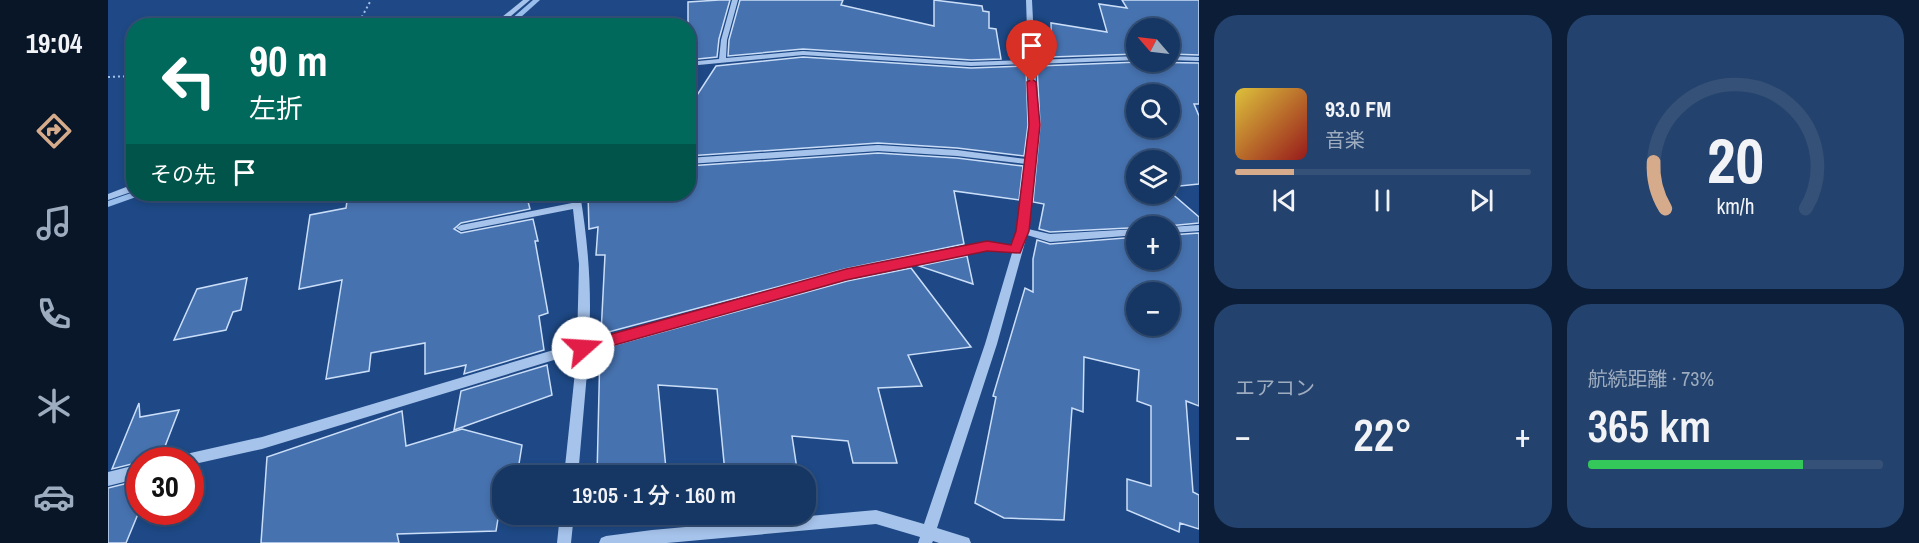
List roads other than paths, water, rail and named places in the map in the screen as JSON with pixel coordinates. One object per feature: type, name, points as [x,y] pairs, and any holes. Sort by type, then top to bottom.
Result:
[{"type":"street","points":[[504,18],[527,0]]},
{"type":"street","points":[[722,61],[724,40],[735,0]]},
{"type":"street","points":[[927,537],[991,344],[1023,231],[1034,125],[1029,0]]},
{"type":"street","points":[[696,63],[803,54],[971,64],[1126,58]]},
{"type":"street","points":[[1180,58],[1199,59]]},
{"type":"street","points":[[696,160],[878,148],[957,153],[1030,162]]},
{"type":"street","points":[[108,196],[126,190]]},
{"type":"street","points":[[461,228],[569,201]]},
{"type":"street","points":[[572,465],[586,314],[583,237],[577,201]]},
{"type":"street","points":[[1180,229],[1199,228]]},
{"type":"street","points":[[1023,231],[1050,238],[1126,233]]},
{"type":"street","points":[[204,456],[262,443],[583,348],[846,274],[987,246],[1016,250]]},
{"type":"street","points":[[108,478],[126,474]]},
{"type":"street","points":[[606,543],[876,517],[927,537],[964,543]]},
{"type":"street","points":[[564,543],[566,525]]},
{"type":"waterway","points":[[516,18],[537,0]]},
{"type":"waterway","points":[[108,204],[126,198]]}]
